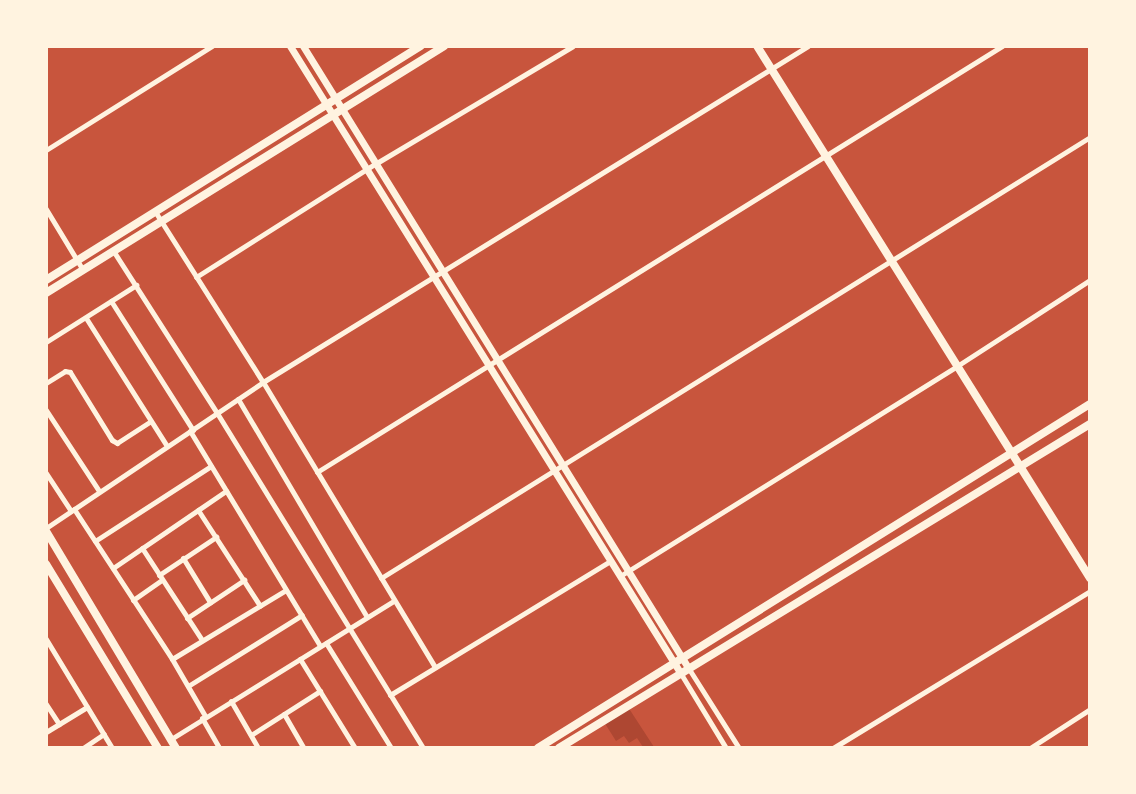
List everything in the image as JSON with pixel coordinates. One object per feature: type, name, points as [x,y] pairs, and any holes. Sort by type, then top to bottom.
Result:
[{"type":"main road","points":[[46,280],[421,46]]},
{"type":"main road","points":[[46,293],[444,46]]},
{"type":"main road","points":[[758,46],[1089,578]]},
{"type":"main road","points":[[538,747],[1089,404]]},
{"type":"main road","points":[[559,747],[1021,468],[1089,424]]},
{"type":"main road","points":[[46,530],[176,747]]},
{"type":"main road","points":[[46,564],[158,747]]},
{"type":"street","points":[[46,150],[212,46]]},
{"type":"street","points":[[290,46],[726,747]]},
{"type":"street","points":[[303,46],[689,669],[740,747]]},
{"type":"street","points":[[196,277],[375,164],[573,46]]},
{"type":"street","points":[[46,530],[99,491],[263,382],[808,46]]},
{"type":"street","points":[[317,472],[1002,46]]},
{"type":"street","points":[[381,578],[1089,137]]},
{"type":"street","points":[[46,209],[83,270]]},
{"type":"street","points":[[156,213],[263,382],[435,667]]},
{"type":"street","points":[[114,252],[218,413],[423,747]]},
{"type":"street","points":[[620,576],[957,366],[1089,279]]},
{"type":"street","points":[[46,342],[136,285]]},
{"type":"street","points":[[111,301],[286,590],[391,747]]},
{"type":"street","points":[[86,318],[167,446]]},
{"type":"street","points":[[46,383],[65,371],[70,372],[114,442],[119,442],[151,421]]},
{"type":"street","points":[[238,399],[368,617]]},
{"type":"street","points":[[46,410],[99,491]]},
{"type":"street","points":[[94,541],[211,466]]},
{"type":"street","points":[[46,472],[172,659],[219,747]]},
{"type":"street","points":[[112,568],[226,491]]},
{"type":"street","points":[[198,510],[260,606]]},
{"type":"street","points":[[133,600],[183,558],[216,537]]},
{"type":"street","points":[[142,548],[202,640]]},
{"type":"street","points":[[183,558],[210,602]]},
{"type":"street","points":[[390,695],[610,561]]},
{"type":"street","points":[[187,618],[244,580]]},
{"type":"street","points":[[172,659],[286,590]]},
{"type":"street","points":[[833,747],[1089,591]]},
{"type":"street","points":[[171,739],[394,601]]},
{"type":"street","points":[[188,687],[302,615]]},
{"type":"street","points":[[46,639],[112,747]]},
{"type":"street","points":[[300,659],[355,747]]},
{"type":"street","points":[[251,735],[320,692]]},
{"type":"street","points":[[231,701],[258,747]]},
{"type":"street","points":[[46,704],[59,724]]},
{"type":"street","points":[[46,732],[87,707]]},
{"type":"street","points":[[1030,747],[1089,709]]},
{"type":"street","points":[[284,714],[304,747]]},
{"type":"street","points":[[83,747],[104,734]]},
{"type":"shaded area","points":[[628,707],[654,747],[643,747],[637,738],[629,743],[624,736],[616,741],[604,722]]}]
